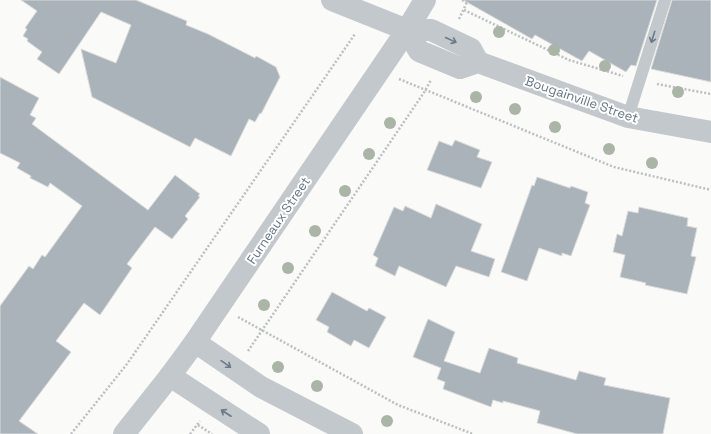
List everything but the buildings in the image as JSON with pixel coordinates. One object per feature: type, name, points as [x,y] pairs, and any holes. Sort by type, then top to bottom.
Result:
[{"type":"street","points":[[332,0],[407,30]]},
{"type":"street","name":"Furneaux Street","points":[[124,434],[170,376],[219,306],[380,71],[425,0]]},
{"type":"street","name":"Bougainville Street","points":[[407,30],[419,51],[460,68],[478,62],[628,117],[711,132]]},
{"type":"street","points":[[194,342],[261,387],[352,434]]},
{"type":"street","points":[[170,376],[259,434]]},
{"type":"lane","points":[[628,117],[665,0]]},
{"type":"path","points":[[462,0],[468,1],[464,10],[569,60],[640,81],[711,94]]},
{"type":"path","points":[[71,434],[127,364],[369,14]]},
{"type":"path","points":[[380,71],[425,91],[614,167],[711,190]]},
{"type":"path","points":[[235,370],[425,91]]},
{"type":"path","points":[[219,306],[398,405],[473,434]]},
{"type":"path","points":[[190,434],[212,404]]},
{"type":"path","points":[[198,424],[212,434]]}]
